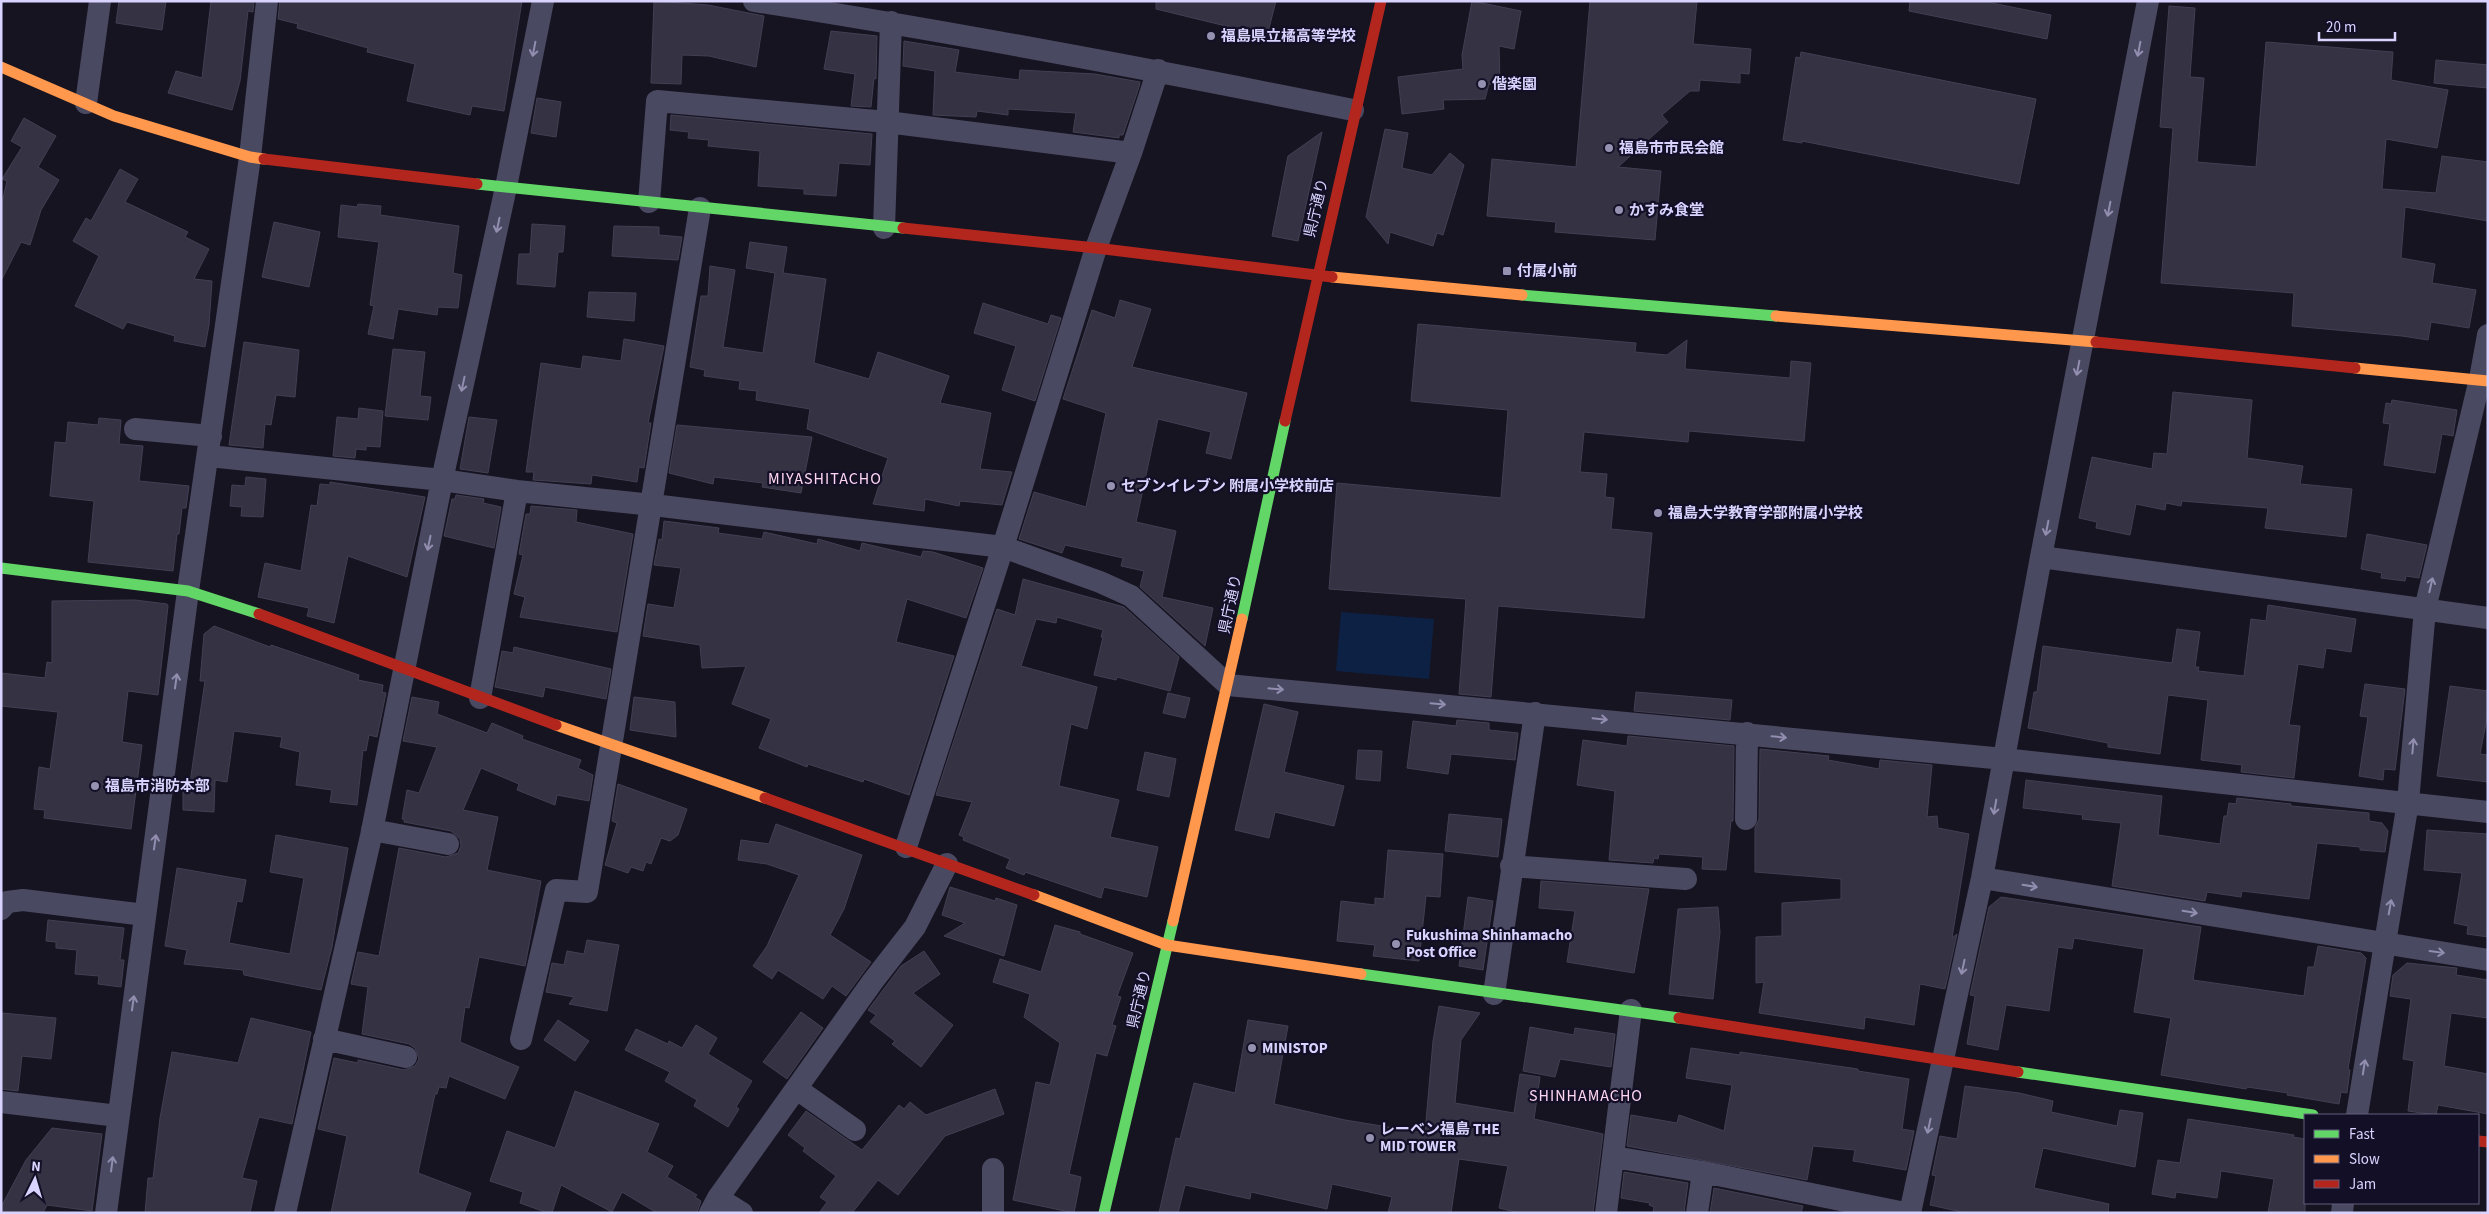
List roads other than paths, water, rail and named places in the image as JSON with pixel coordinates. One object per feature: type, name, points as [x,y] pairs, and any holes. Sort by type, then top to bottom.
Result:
[{"type":"street","points":[[86,103],[100,1]]},
{"type":"street","points":[[106,1213],[188,591],[250,157],[267,1]]},
{"type":"street","points":[[286,1213],[372,830],[442,480],[506,187],[543,1]]},
{"type":"street","points":[[754,1],[891,22],[1158,70],[1353,110]]},
{"type":"street","name":"県庁通り","points":[[1104,1213],[1228,685],[1353,110],[1381,1]]},
{"type":"street","points":[[1910,1213],[1982,878],[2041,557],[2148,1]]},
{"type":"street","points":[[884,228],[891,22]]},
{"type":"street","points":[[1,67],[114,116],[250,157],[884,228],[1096,248],[1379,282],[2084,341],[2484,380]]},
{"type":"street","points":[[906,847],[1003,547],[1096,248],[1131,153],[1158,70]]},
{"type":"street","points":[[650,202],[657,101],[887,122],[1131,153]]},
{"type":"street","points":[[522,1039],[556,890],[587,892],[653,505],[700,208]]},
{"type":"street","points":[[2357,1114],[2408,802],[2425,609],[2484,380],[2488,335]]},
{"type":"street","points":[[135,429],[210,446],[517,491],[653,505],[1003,547],[1092,579],[1131,596],[1228,685],[1747,733],[2488,812]]},
{"type":"street","points":[[480,698],[517,491]]},
{"type":"street","points":[[2041,557],[2488,618]]},
{"type":"street","points":[[1,568],[188,591],[211,597],[404,667],[480,698],[906,847],[947,864],[1167,945],[1494,994],[1631,1010],[1944,1061],[2306,1114]]},
{"type":"street","points":[[1494,994],[1511,866],[1535,713]]},
{"type":"street","points":[[1746,818],[1747,733]]},
{"type":"street","points":[[372,830],[448,844]]},
{"type":"street","points":[[742,1213],[714,1205],[873,981],[915,927],[947,864]]},
{"type":"street","points":[[1511,866],[1686,879]]},
{"type":"street","points":[[1982,878],[2488,960]]},
{"type":"street","points":[[1,909],[8,902],[23,900],[145,915]]},
{"type":"street","points":[[1606,1213],[1631,1010]]},
{"type":"street","points":[[324,1039],[406,1058]]},
{"type":"street","points":[[796,1089],[855,1130]]},
{"type":"street","points":[[1,1102],[118,1116]]},
{"type":"street","points":[[1614,1157],[1702,1172],[1905,1213]]},
{"type":"street","points":[[993,1213],[994,1168]]},
{"type":"street","points":[[1697,1213],[1702,1172]]},
{"type":"water","points":[[1341,612],[1434,619],[1429,679],[1336,671]]},
{"type":"place","name":"福島県立橘高等学校","points":[[1211,36]]},
{"type":"place","name":"偕楽園","points":[[1482,84]]},
{"type":"place","name":"福島市市民会館","points":[[1609,148]]},
{"type":"place","name":"かすみ食堂","points":[[1619,210]]},
{"type":"place","name":"付属小前","points":[[1507,271]]},
{"type":"place","name":"セブンイレブン 附属小学校前店","points":[[1111,486]]},
{"type":"place","name":"福島大学教育学部附属小学校","points":[[1658,513]]},
{"type":"place","name":"福島市消防本部","points":[[95,786]]},
{"type":"place","name":"Fukushima Shinhamacho Post Office","points":[[1396,944]]},
{"type":"place","name":"MINISTOP","points":[[1252,1048]]},
{"type":"place","name":"レーベン福島 THE MID TOWER","points":[[1370,1138]]},
{"type":"district","name":"MIYASHITACHO","points":[[825,478]]},
{"type":"district","name":"SHINHAMACHO","points":[[1586,1095]]}]
